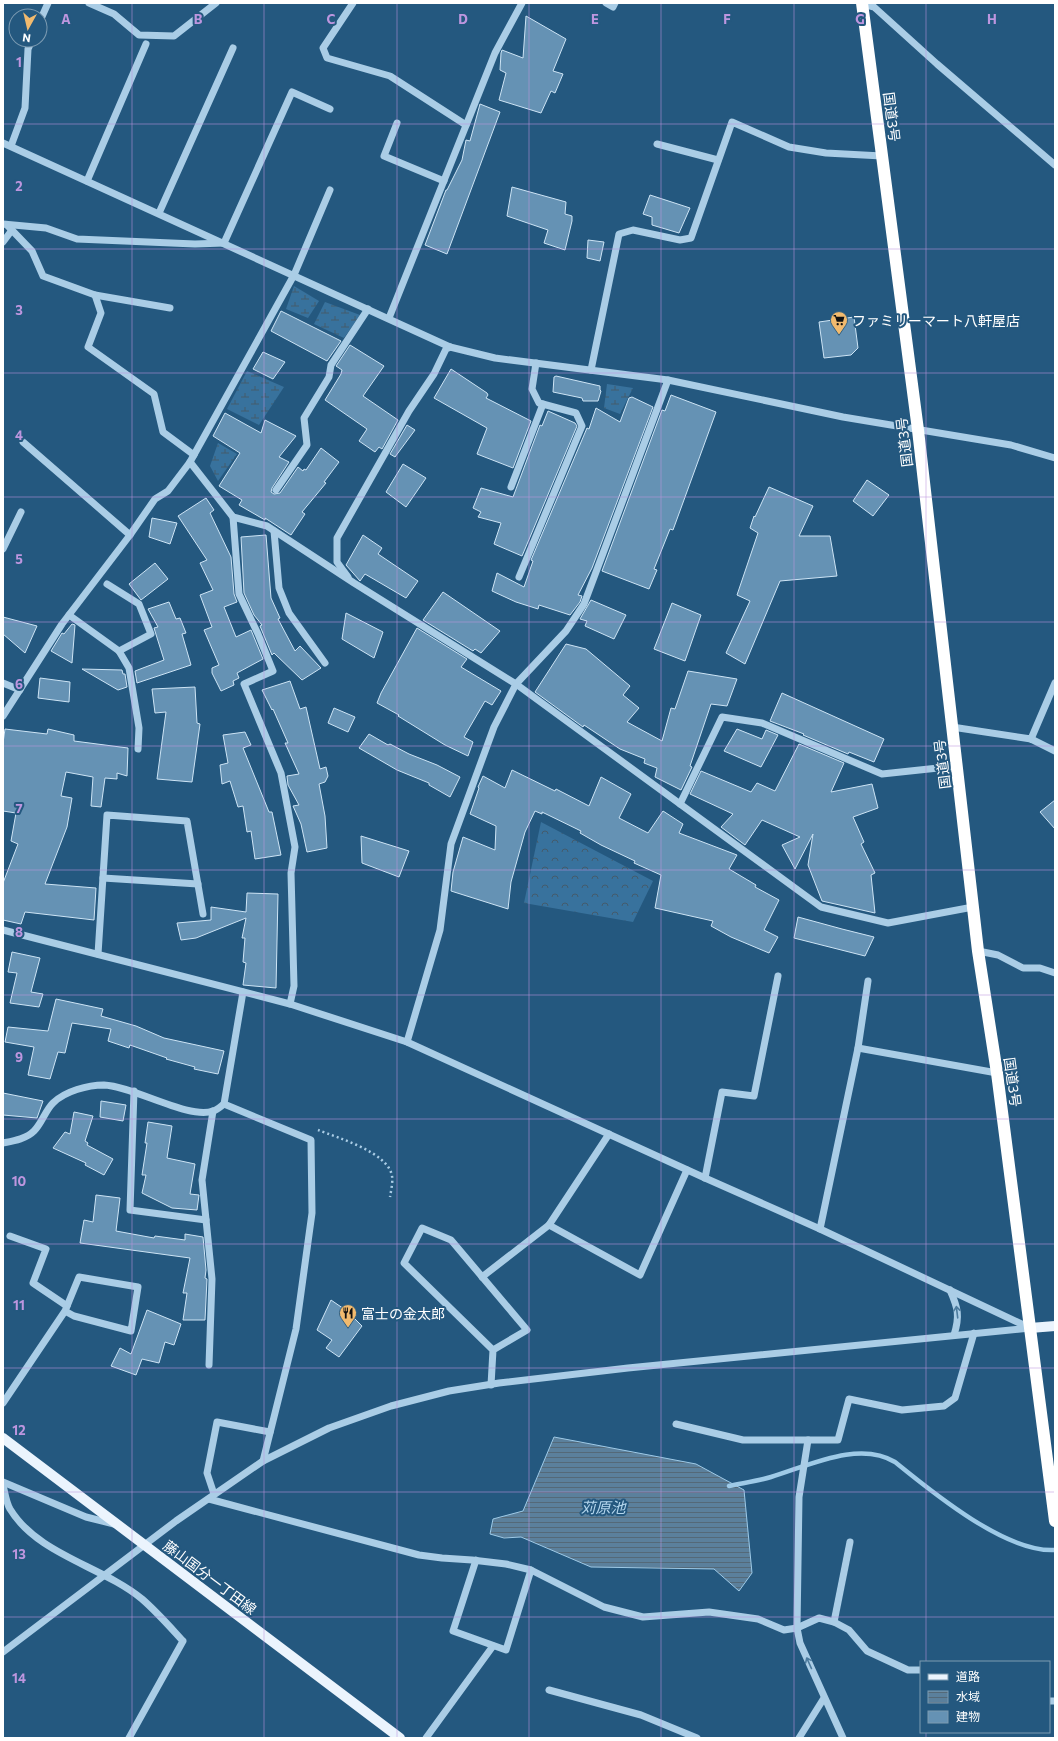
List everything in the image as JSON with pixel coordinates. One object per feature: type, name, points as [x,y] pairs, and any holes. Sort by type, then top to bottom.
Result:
[{"type":"highway","name":"国道3号","points":[[863,3],[918,430],[978,952],[997,1073],[1055,1521]]},
{"type":"main road","points":[[1030,1328],[1055,1326]]},
{"type":"main road","name":"藤山国分一丁田線","points":[[3,1438],[400,1738]]},
{"type":"street","points":[[89,3],[114,14],[139,35],[174,36],[216,3]]},
{"type":"street","points":[[353,3],[324,48],[327,58],[390,76],[466,125]]},
{"type":"street","points":[[389,318],[495,53],[522,3]]},
{"type":"street","points":[[606,3],[613,7],[615,3]]},
{"type":"street","points":[[863,3],[874,6],[937,64],[1055,165]]},
{"type":"street","points":[[87,181],[146,44]]},
{"type":"street","points":[[11,146],[25,108],[28,48]]},
{"type":"street","points":[[159,214],[233,48]]},
{"type":"street","points":[[224,243],[292,92],[330,109]]},
{"type":"street","points":[[591,370],[619,234],[633,230],[680,240],[691,238],[732,122],[789,147],[826,153],[882,156]]},
{"type":"street","points":[[397,123],[384,156],[444,181]]},
{"type":"street","points":[[3,142],[368,308],[450,347],[495,358],[668,380],[843,417],[1011,446],[1055,458]]},
{"type":"street","points":[[657,144],[718,160]]},
{"type":"street","points":[[3,716],[69,615],[130,535],[155,499],[168,491],[190,462],[294,275],[330,190]]},
{"type":"street","points":[[7,226],[46,228],[77,239],[194,244],[224,243]]},
{"type":"street","points":[[3,242],[7,226]]},
{"type":"street","points":[[7,226],[32,252],[43,276],[95,295],[170,308]]},
{"type":"street","points":[[95,295],[101,313],[88,347],[154,394],[163,432],[194,454]]},
{"type":"street","points":[[276,490],[307,445],[304,418],[328,377],[331,365],[368,308]]},
{"type":"street","points":[[354,583],[337,562],[336,538],[409,411],[434,374],[446,349],[450,347]]},
{"type":"street","points":[[519,577],[582,426],[576,413],[539,402],[532,389],[536,363]]},
{"type":"street","points":[[407,1042],[440,930],[451,844],[494,727],[516,684],[566,631],[584,604],[668,380]]},
{"type":"street","points":[[511,487],[543,404]]},
{"type":"street","points":[[23,442],[130,535]]},
{"type":"street","points":[[190,462],[233,517],[239,594],[258,634],[273,671],[244,684],[281,773],[295,847],[291,873],[294,986],[290,1004]]},
{"type":"street","points":[[3,549],[21,512]]},
{"type":"street","points":[[233,517],[267,526],[354,583],[516,684],[821,908],[888,923],[973,907]]},
{"type":"street","points":[[274,531],[279,588],[289,613],[325,664]]},
{"type":"street","points":[[107,584],[139,604],[151,634],[119,651]]},
{"type":"street","points":[[69,615],[119,651],[130,668],[139,728],[138,749]]},
{"type":"street","points":[[3,683],[20,690]]},
{"type":"street","points":[[1031,739],[1055,683]]},
{"type":"street","points":[[680,804],[722,717],[762,724],[882,774],[957,766]]},
{"type":"street","points":[[952,727],[1031,739],[1055,751]]},
{"type":"street","points":[[98,954],[107,815],[187,821],[203,914]]},
{"type":"street","points":[[103,878],[198,884]]},
{"type":"street","points":[[3,930],[290,1004],[407,1042],[820,1229],[1030,1328]]},
{"type":"street","points":[[978,952],[998,955],[1023,968],[1040,968],[1055,974]]},
{"type":"street","points":[[705,1178],[722,1092],[754,1096],[778,976]]},
{"type":"street","points":[[820,1229],[858,1048],[868,981]]},
{"type":"street","points":[[3,1143],[18,1140],[34,1131],[53,1103],[68,1093],[85,1087],[105,1085],[134,1091],[173,1106],[200,1112],[213,1111],[224,1104],[243,992]]},
{"type":"street","points":[[858,1048],[997,1073]]},
{"type":"street","points":[[134,1091],[130,1210],[206,1220]]},
{"type":"street","points":[[224,1104],[310,1140],[312,1213],[296,1329],[263,1462]]},
{"type":"street","points":[[209,1365],[212,1279],[202,1180],[213,1111]]},
{"type":"street","points":[[482,1277],[549,1225],[609,1134]]},
{"type":"street","points":[[549,1225],[640,1275],[687,1170]]},
{"type":"street","points":[[491,1384],[493,1350],[404,1263],[422,1228],[451,1240],[527,1330],[493,1350]]},
{"type":"street","points":[[3,1403],[66,1309],[79,1277],[138,1287],[131,1331],[74,1316],[66,1309],[33,1283],[46,1249],[10,1236]]},
{"type":"street","points":[[950,1290],[958,1312],[958,1322],[954,1334]]},
{"type":"street","points":[[3,1652],[145,1545],[263,1462],[329,1428],[391,1406],[449,1391],[491,1384],[954,1334],[1030,1328]]},
{"type":"street","points":[[676,1424],[743,1440],[838,1440],[849,1399],[902,1410],[944,1406],[955,1398],[974,1333]]},
{"type":"street","points":[[212,1497],[207,1473],[217,1422],[270,1432]]},
{"type":"street","points":[[808,1440],[799,1497],[797,1628],[800,1643],[843,1738]]},
{"type":"street","points":[[3,1482],[86,1517],[120,1526]]},
{"type":"street","points":[[3,1485],[10,1508],[22,1523],[45,1545],[105,1576],[142,1599],[183,1641],[129,1738]]},
{"type":"street","points":[[212,1497],[419,1555],[506,1564],[531,1570],[604,1607],[643,1617],[709,1612],[758,1619],[784,1630],[797,1628],[819,1618],[834,1622],[850,1630],[867,1651],[908,1670],[920,1670]]},
{"type":"street","points":[[834,1622],[850,1542]]},
{"type":"street","points":[[476,1560],[453,1631],[506,1650],[531,1570]]},
{"type":"street","points":[[426,1738],[493,1646]]},
{"type":"street","points":[[549,1690],[641,1715],[697,1738]]},
{"type":"street","points":[[799,1738],[824,1698]]},
{"type":"green space","points":[[294,286],[319,301],[308,318],[286,309]]},
{"type":"green space","points":[[325,302],[360,315],[344,338],[314,324]]},
{"type":"green space","points":[[247,371],[284,387],[259,425],[227,409]]},
{"type":"green space","points":[[607,384],[633,388],[620,414],[604,408]]},
{"type":"green space","points":[[218,443],[237,454],[218,481],[210,466]]},
{"type":"green space","points":[[541,822],[653,881],[633,922],[524,903]]},
{"type":"water","name":"苅原池","points":[[554,1437],[696,1464],[744,1490],[752,1573],[739,1591],[714,1569],[591,1567],[521,1537],[504,1538],[490,1534],[493,1519],[523,1511]]},
{"type":"building","points":[[526,16],[566,39],[553,71],[563,74],[555,93],[551,91],[541,113],[499,100],[506,73],[500,70],[501,53],[502,50],[523,58]]},
{"type":"building","points":[[480,104],[500,112],[447,254],[425,245],[446,190],[462,160],[466,140],[470,141]]},
{"type":"building","points":[[512,187],[566,202],[565,214],[572,216],[572,221],[565,250],[544,243],[548,230],[507,216]]},
{"type":"building","points":[[650,195],[690,208],[679,233],[652,225],[652,217],[643,214]]},
{"type":"building","points":[[588,240],[604,242],[600,261],[587,258]]},
{"type":"building","points":[[281,311],[341,341],[327,361],[271,331]]},
{"type":"building","name":"ファミリーマート八軒屋店","points":[[854,317],[858,348],[851,355],[824,358],[819,322]]},
{"type":"building","points":[[350,345],[384,366],[363,396],[398,420],[382,449],[379,447],[375,452],[359,441],[367,429],[325,400],[341,374],[342,370],[336,366]]},
{"type":"building","points":[[263,352],[285,362],[273,379],[253,369]]},
{"type":"building","points":[[451,369],[487,393],[488,395],[486,398],[531,421],[513,468],[477,454],[487,428],[434,398]]},
{"type":"building","points":[[556,376],[600,386],[601,391],[598,401],[583,401],[582,398],[553,392],[554,377]]},
{"type":"building","points":[[671,395],[716,412],[673,530],[670,529],[654,569],[657,570],[649,589],[602,571],[662,410],[665,411]]},
{"type":"building","points":[[632,397],[653,407],[592,568],[578,595],[582,596],[580,602],[570,615],[539,605],[538,609],[516,602],[492,591],[497,573],[524,587],[533,561],[531,560],[587,428],[589,429],[596,408],[620,422],[629,398]]},
{"type":"building","points":[[548,411],[575,423],[577,426],[522,556],[494,544],[501,523],[478,517],[481,512],[473,508],[481,488],[513,497],[540,425],[542,426]]},
{"type":"building","points":[[225,413],[261,433],[265,420],[296,436],[279,457],[289,462],[272,488],[271,492],[274,494],[280,493],[298,467],[303,471],[304,469],[306,470],[321,448],[339,462],[324,482],[326,483],[302,512],[305,514],[291,535],[265,518],[265,520],[239,505],[242,500],[219,486],[240,453],[213,436]]},
{"type":"building","points":[[407,425],[415,430],[395,457],[390,454]]},
{"type":"building","points":[[403,464],[426,478],[406,507],[386,492]]},
{"type":"building","points":[[867,480],[889,495],[873,516],[853,501]]},
{"type":"building","points":[[769,487],[813,506],[799,536],[830,536],[837,576],[780,581],[745,664],[726,653],[750,601],[737,595],[758,533],[750,528],[754,516],[755,517]]},
{"type":"building","points":[[206,498],[214,510],[210,513],[231,557],[234,594],[237,602],[224,607],[236,637],[251,630],[263,659],[237,673],[239,678],[233,681],[234,685],[221,691],[212,673],[212,668],[219,665],[204,630],[212,627],[200,595],[213,590],[200,563],[207,560],[178,516]]},
{"type":"building","points":[[152,518],[177,523],[170,544],[149,537]]},
{"type":"building","points":[[266,535],[271,598],[280,618],[278,619],[295,651],[300,646],[321,668],[302,680],[274,653],[272,655],[260,626],[262,625],[254,615],[244,593],[241,537]]},
{"type":"building","points":[[363,535],[382,548],[378,554],[418,581],[406,598],[365,574],[360,581],[346,565]]},
{"type":"building","points":[[155,563],[168,579],[141,600],[129,584]]},
{"type":"building","points":[[443,592],[500,631],[481,653],[475,649],[473,651],[423,620]]},
{"type":"building","points":[[591,600],[626,615],[614,639],[585,626],[587,621],[580,619]]},
{"type":"building","points":[[169,602],[176,619],[180,618],[186,633],[182,634],[191,665],[137,683],[135,671],[164,660],[154,628],[158,627],[148,609]]},
{"type":"building","points":[[672,603],[701,615],[685,661],[654,649]]},
{"type":"building","points":[[346,613],[383,632],[374,658],[342,639]]},
{"type":"building","points":[[3,617],[37,626],[25,653],[3,634]]},
{"type":"building","points":[[72,624],[75,625],[72,663],[51,651],[62,633],[64,634]]},
{"type":"building","points":[[417,628],[467,659],[461,667],[501,691],[492,705],[485,701],[464,737],[473,742],[468,756],[445,745],[398,716],[399,715],[377,703]]},
{"type":"building","points":[[566,644],[586,649],[630,686],[623,695],[639,708],[627,722],[662,741],[671,708],[675,709],[688,671],[737,679],[727,706],[711,704],[690,766],[692,767],[681,790],[655,777],[657,768],[644,763],[645,759],[620,749],[584,725],[583,727],[535,692]]},
{"type":"building","points":[[82,669],[122,670],[123,674],[125,674],[127,687],[118,690]]},
{"type":"building","points":[[40,678],[70,682],[69,702],[38,698]]},
{"type":"building","points":[[290,681],[300,709],[306,707],[320,769],[326,767],[328,776],[325,782],[319,784],[325,816],[327,848],[307,852],[301,824],[293,806],[299,805],[288,785],[287,776],[299,774],[285,743],[288,743],[273,709],[272,710],[262,690]]},
{"type":"building","points":[[195,687],[197,723],[200,724],[192,782],[157,779],[166,712],[155,713],[152,689]]},
{"type":"building","points":[[782,693],[884,739],[874,762],[849,752],[848,754],[803,735],[804,734],[770,721]]},
{"type":"building","points":[[334,708],[355,717],[348,732],[328,723]]},
{"type":"building","points":[[5,729],[47,734],[48,729],[74,735],[74,741],[128,748],[127,776],[117,773],[117,779],[105,778],[101,807],[91,806],[93,777],[66,772],[61,796],[72,798],[67,827],[45,884],[96,888],[94,920],[25,912],[21,924],[3,920],[3,883],[18,844],[11,841],[16,813],[3,811],[3,743]]},
{"type":"building","points":[[737,729],[762,739],[766,730],[778,735],[761,767],[724,751]]},
{"type":"building","points":[[245,732],[251,745],[243,748],[269,812],[272,812],[281,855],[255,859],[251,831],[247,832],[243,806],[238,807],[230,781],[222,784],[220,765],[228,763],[223,735]]},
{"type":"building","points":[[369,734],[388,745],[390,744],[460,777],[450,797],[429,785],[429,783],[397,770],[359,748]]},
{"type":"building","points":[[799,744],[844,763],[831,792],[872,784],[878,808],[853,817],[864,842],[861,844],[875,873],[871,875],[875,913],[822,901],[808,865],[813,834],[795,869],[782,845],[800,837],[762,820],[745,845],[721,827],[733,814],[690,794],[701,771],[751,792],[757,783],[775,791]]},
{"type":"building","points":[[512,770],[555,791],[556,789],[589,806],[601,777],[631,794],[619,818],[648,833],[663,811],[683,824],[679,833],[737,855],[729,869],[756,885],[755,887],[779,900],[764,930],[778,937],[769,953],[731,937],[711,926],[713,921],[655,908],[661,875],[634,863],[635,861],[580,833],[581,831],[542,812],[542,814],[535,811],[525,832],[511,882],[508,909],[451,891],[453,872],[463,837],[495,850],[496,826],[470,814],[483,776],[505,788]]},
{"type":"building","points":[[1055,800],[1055,829],[1040,812]]},
{"type":"building","points":[[361,836],[409,851],[399,877],[362,863]]},
{"type":"building","points":[[247,893],[278,894],[276,988],[243,985],[246,963],[243,962],[245,938],[242,938],[246,918],[196,938],[181,940],[177,923],[211,920],[211,907],[246,912]]},
{"type":"building","points":[[798,917],[874,937],[865,956],[794,938]]},
{"type":"building","points":[[12,952],[40,958],[31,992],[43,994],[39,1007],[10,1003],[17,973],[8,972]]},
{"type":"building","points":[[56,999],[103,1009],[101,1016],[136,1026],[164,1038],[224,1051],[218,1074],[194,1069],[195,1067],[166,1059],[167,1058],[130,1045],[129,1048],[108,1041],[111,1029],[72,1023],[65,1053],[58,1052],[50,1079],[28,1075],[34,1047],[5,1042],[8,1027],[48,1031]]},
{"type":"building","points":[[3,1093],[43,1101],[37,1118],[3,1115]]},
{"type":"building","points":[[101,1101],[126,1105],[123,1121],[100,1117]]},
{"type":"building","points":[[74,1112],[93,1116],[85,1141],[88,1143],[87,1145],[113,1159],[104,1175],[85,1165],[86,1163],[53,1148],[65,1132],[70,1134]]},
{"type":"building","points":[[148,1122],[172,1126],[167,1158],[195,1164],[190,1194],[199,1195],[197,1210],[172,1208],[142,1193],[146,1175],[142,1175],[147,1143],[145,1143]]},
{"type":"building","points":[[96,1195],[120,1198],[116,1231],[154,1238],[155,1236],[185,1240],[185,1234],[203,1237],[206,1270],[205,1278],[207,1279],[205,1320],[183,1320],[187,1293],[183,1293],[190,1258],[80,1243],[84,1220],[93,1222]]},
{"type":"building","name":"富士の金太郎","points":[[331,1300],[347,1311],[362,1326],[339,1357],[326,1348],[332,1340],[317,1330]]},
{"type":"building","points":[[147,1310],[181,1324],[174,1345],[165,1342],[159,1363],[142,1359],[136,1375],[111,1366],[120,1348],[131,1354]]},
{"type":"waterway","points":[[729,1486],[766,1478],[833,1457],[850,1454],[881,1456],[895,1462],[949,1504],[993,1531],[1015,1542],[1036,1548],[1055,1550]]},
{"type":"place","name":"ファミリーマート八軒屋店","points":[[839,335]]},
{"type":"place","name":"富士の金太郎","points":[[348,1328]]}]
